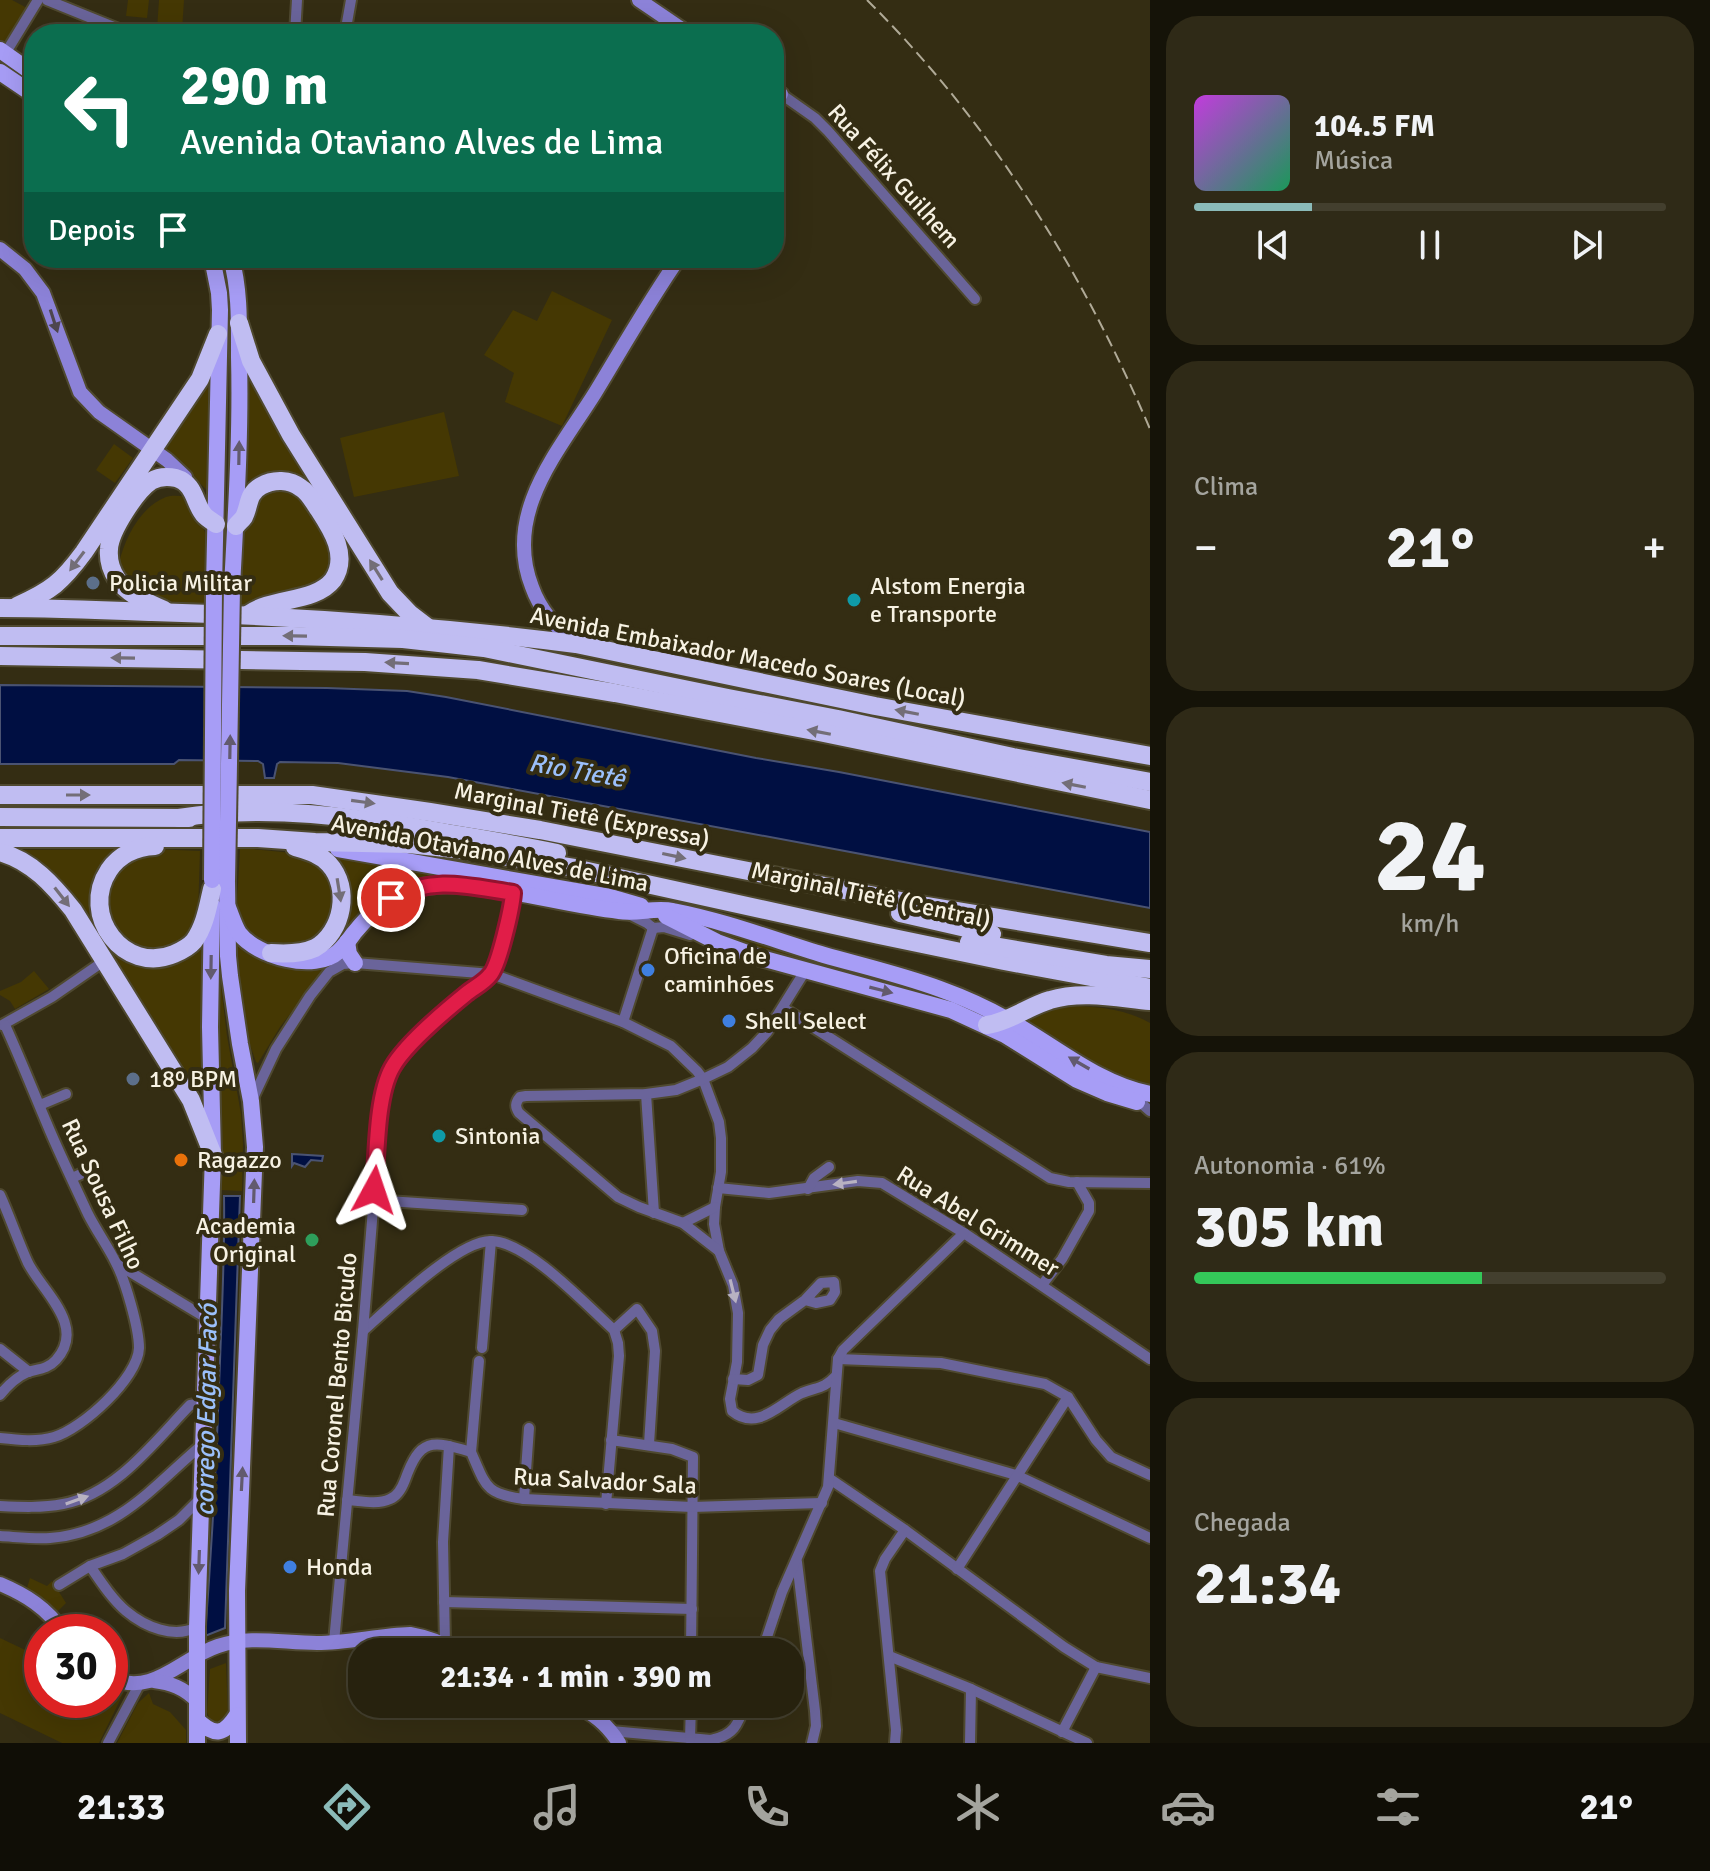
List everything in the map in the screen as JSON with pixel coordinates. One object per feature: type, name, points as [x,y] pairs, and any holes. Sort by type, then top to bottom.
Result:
[{"type":"highway","points":[[239,323],[251,361],[291,435],[390,593],[427,627]]},
{"type":"highway","points":[[6,608],[52,589],[84,552],[200,379],[218,334]]},
{"type":"highway","points":[[170,612],[123,587],[113,572],[109,558],[112,535],[129,506],[148,483],[165,477],[188,485],[203,515],[216,524]]},
{"type":"highway","points":[[236,526],[244,516],[247,501],[254,490],[273,481],[285,481],[302,488],[310,496],[330,526],[339,551],[337,571],[327,585],[310,594],[257,609],[247,616]]},
{"type":"highway","name":"Avenida Embaixador Macedo Soares (Local)","points":[[6,608],[170,612],[427,627],[576,644],[1150,756]]},
{"type":"highway","points":[[0,636],[247,635],[403,639],[484,648],[1013,757],[1150,782]]},
{"type":"highway","points":[[484,648],[544,652],[678,672],[719,673]]},
{"type":"highway","points":[[0,656],[305,661],[478,670],[892,746],[1150,800]]},
{"type":"highway","points":[[426,665],[445,658],[468,659],[550,670],[711,699],[728,698]]},
{"type":"highway","points":[[984,726],[994,733],[1010,737],[1150,767]]},
{"type":"highway","points":[[933,739],[946,737],[1150,774]]},
{"type":"highway","name":"Marginal Tietê (Expressa)","points":[[0,795],[312,795],[540,830],[926,906],[1150,943]]},
{"type":"highway","name":"Marginal Tietê (Central)","points":[[179,818],[203,814],[301,813],[389,823],[539,849],[959,940],[1106,965],[1150,967]]},
{"type":"highway","points":[[0,817],[244,820],[372,831],[453,843],[472,851]]},
{"type":"highway","name":"Avenida Otaviano Alves de Lima","points":[[0,838],[258,838],[409,844],[472,851],[574,868],[926,945],[1150,988]]},
{"type":"highway","points":[[258,838],[267,844],[295,847],[320,856],[331,866],[341,890],[340,917],[327,938],[308,951],[271,953]]},
{"type":"highway","points":[[174,839],[164,845],[144,846],[121,856],[105,875],[98,907],[108,933],[129,952],[141,956],[158,959],[177,953],[195,940],[217,883]]},
{"type":"highway","points":[[0,852],[9,854],[50,882],[73,910],[191,1100],[213,1155]]},
{"type":"highway","points":[[782,878],[841,900],[1150,967]]},
{"type":"highway","name":"Marginal Tietê (Central)","points":[[994,918],[1049,935],[1150,954]]},
{"type":"highway","points":[[987,1025],[1045,1001],[1070,996],[1150,1001]]},
{"type":"main road","points":[[2,55],[24,68]]},
{"type":"main road","points":[[0,72],[24,88]]},
{"type":"main road","points":[[214,268],[219,293],[214,587],[217,883],[227,905],[230,976],[251,1101],[255,1147],[236,1640],[238,1743]]},
{"type":"main road","points":[[197,1743],[197,1627],[213,1155],[210,1027],[239,466],[239,323],[232,268]]},
{"type":"main road","name":"Avenida Otaviano Alves de Lima","points":[[315,842],[326,847],[654,919]]},
{"type":"main road","name":"Avenida Otaviano Alves de Lima","points":[[227,905],[239,932],[257,947],[284,959],[315,961],[335,954],[375,909],[391,898],[437,884],[610,897],[654,919]]},
{"type":"main road","points":[[654,919],[668,910],[919,981],[1006,1019],[1148,1103]]},
{"type":"main road","points":[[654,919],[805,971],[951,1010],[987,1025],[1077,1080],[1107,1093],[1148,1103]]},
{"type":"main road","points":[[347,942],[349,954],[355,963]]},
{"type":"main road","points":[[805,971],[812,961],[824,955]]},
{"type":"main road","points":[[197,1720],[210,1730],[221,1731],[237,1715]]},
{"type":"street","points":[[2,55],[37,3],[24,0]]},
{"type":"street","points":[[47,0],[106,24]]},
{"type":"street","points":[[296,24],[297,0]]},
{"type":"street","points":[[347,24],[351,0]]},
{"type":"street","points":[[639,0],[674,24]]},
{"type":"street","name":"Rua Félix Guilhem","points":[[784,101],[815,118],[828,131],[975,299]]},
{"type":"street","points":[[0,249],[25,269],[43,293],[80,392],[99,412],[167,460],[185,477],[188,485]]},
{"type":"street","points":[[576,644],[545,613],[534,594],[523,557],[528,511],[556,454],[673,268]]},
{"type":"street","points":[[526,638],[537,629],[545,613]]},
{"type":"street","points":[[492,974],[510,916],[522,890]]},
{"type":"street","points":[[623,1022],[654,919]]},
{"type":"street","points":[[3,1025],[52,997],[104,961]]},
{"type":"street","points":[[251,1101],[276,1049],[310,996],[329,972],[343,964],[492,974],[623,1022],[671,1046],[682,1055],[703,1079],[719,1122],[722,1157],[715,1207],[715,1235],[733,1285],[738,1313],[739,1341],[730,1399],[732,1411],[742,1417],[763,1417],[799,1395],[827,1385],[836,1376]]},
{"type":"street","points":[[719,1251],[683,1223],[618,1197],[519,1113],[516,1105],[520,1097],[526,1096],[646,1094],[676,1090],[703,1079],[728,1067],[752,1048],[767,1032],[805,971]]},
{"type":"street","name":"Rua Coronel Bento Bicudo","points":[[334,1642],[386,1080],[401,1054],[492,974]]},
{"type":"street","points":[[783,1008],[1041,1173],[1058,1181],[1150,1183]]},
{"type":"street","name":"Rua Sousa Filho","points":[[0,1438],[25,1441],[51,1438],[85,1422],[131,1370],[138,1357],[139,1346],[117,1264],[90,1218],[3,1025]]},
{"type":"street","points":[[40,1105],[66,1094]]},
{"type":"street","points":[[646,1094],[654,1213]]},
{"type":"street","points":[[808,1189],[814,1178],[829,1167]]},
{"type":"street","points":[[72,1178],[92,1169]]},
{"type":"street","name":"Rua Abel Grimmer","points":[[718,1188],[769,1193],[858,1181],[882,1183],[964,1233],[1150,1359]]},
{"type":"street","points":[[1042,1285],[1062,1259],[1089,1211],[1089,1203],[1077,1182]]},
{"type":"street","points":[[0,1195],[33,1272],[58,1305],[65,1327],[64,1347],[55,1361],[15,1379],[0,1395]]},
{"type":"street","points":[[373,1200],[522,1210]]},
{"type":"street","points":[[683,1223],[715,1207]]},
{"type":"street","points":[[767,1638],[782,1592],[830,1479],[838,1359],[843,1350],[964,1233]]},
{"type":"street","points":[[482,1348],[491,1241]]},
{"type":"street","points":[[363,1331],[423,1279],[469,1247],[491,1241],[528,1255],[614,1330],[619,1356],[606,1504]]},
{"type":"street","points":[[117,1264],[208,1319]]},
{"type":"street","points":[[733,1379],[748,1380],[758,1375],[763,1345],[770,1330],[823,1282],[834,1282],[835,1292],[829,1301],[813,1303],[805,1300]]},
{"type":"street","points":[[614,1330],[637,1309],[652,1331],[655,1351],[649,1444]]},
{"type":"street","points":[[0,1349],[29,1372]]},
{"type":"street","points":[[838,1359],[941,1363],[1045,1384],[1068,1397],[1111,1457],[1150,1475]]},
{"type":"street","points":[[347,1500],[380,1502],[397,1495],[411,1462],[425,1446],[434,1444],[471,1452],[479,1361]]},
{"type":"street","points":[[818,1389],[827,1394],[834,1406]]},
{"type":"street","points":[[957,1569],[1068,1397]]},
{"type":"street","points":[[0,1506],[45,1507],[84,1498],[118,1478],[190,1405],[205,1407]]},
{"type":"street","points":[[834,1423],[1016,1475],[1150,1538]]},
{"type":"street","points":[[524,1499],[529,1428]]},
{"type":"street","points":[[611,1440],[649,1444],[693,1457],[691,1638]]},
{"type":"street","points":[[0,1536],[52,1538],[106,1522],[131,1508],[203,1444]]},
{"type":"street","points":[[449,1446],[443,1542],[444,1602],[449,1638]]},
{"type":"street","name":"Rua Salvador Sala","points":[[471,1452],[490,1490],[504,1497],[692,1507],[822,1503]]},
{"type":"street","points":[[830,1479],[1096,1667],[1150,1678]]},
{"type":"street","points":[[59,1585],[90,1566],[123,1554],[179,1520],[202,1497]]},
{"type":"street","points":[[179,1520],[200,1533]]},
{"type":"street","points":[[895,1743],[880,1571],[905,1530]]},
{"type":"street","points":[[797,1560],[815,1711],[812,1743]]},
{"type":"street","points":[[90,1566],[128,1613],[155,1628],[173,1633],[188,1632],[197,1627]]},
{"type":"street","points":[[0,1584],[41,1606],[48,1614]]},
{"type":"street","points":[[444,1602],[692,1609]]},
{"type":"street","points":[[372,1638],[410,1634],[427,1638]]},
{"type":"street","points":[[108,1743],[146,1683],[197,1654],[236,1640],[348,1641]]},
{"type":"street","points":[[889,1656],[971,1689],[1087,1743]]},
{"type":"street","points":[[1062,1732],[1096,1667]]},
{"type":"street","points":[[128,1680],[174,1685],[197,1701]]},
{"type":"street","points":[[970,1743],[971,1689]]},
{"type":"street","points":[[596,1718],[615,1737],[711,1740],[724,1737],[735,1729],[739,1718]]},
{"type":"street","points":[[690,1739],[691,1718]]},
{"type":"shaded area","points":[[0,0],[12,0],[27,8],[4,44],[0,41]]},
{"type":"shaded area","points":[[128,0],[149,0],[147,18],[126,16]]},
{"type":"shaded area","points":[[159,0],[184,0],[182,24],[157,24]]},
{"type":"shaded area","points":[[552,291],[612,320],[562,426],[505,402],[514,373],[484,355],[513,310],[537,321]]},
{"type":"shaded area","points":[[209,377],[207,490],[162,447]]},
{"type":"shaded area","points":[[249,379],[310,479],[277,475],[244,482]]},
{"type":"shaded area","points":[[444,412],[459,476],[354,497],[340,438]]},
{"type":"shaded area","points":[[114,444],[133,458],[115,483],[96,470]]},
{"type":"shaded area","points":[[271,486],[299,491],[336,543],[334,572],[303,595],[239,606],[245,527],[252,503]]},
{"type":"shaded area","points":[[185,496],[195,507],[208,540],[206,606],[182,608],[140,591],[119,563],[125,544],[141,516],[166,497]]},
{"type":"shaded area","points":[[242,848],[293,853],[313,860],[330,878],[336,893],[335,912],[323,933],[305,945],[271,946],[248,934],[238,916]]},
{"type":"shaded area","points":[[120,849],[97,889],[131,959],[201,944],[204,1066],[198,1080],[185,1075],[20,850]]},
{"type":"shaded area","points":[[154,849],[200,851],[198,914],[187,938],[166,951],[132,947],[108,924],[106,888],[123,861]]},
{"type":"shaded area","points":[[333,852],[449,875],[413,881],[381,895],[362,910],[330,949],[334,941]]},
{"type":"shaded area","points":[[682,916],[808,956],[807,961],[741,942]]},
{"type":"shaded area","points":[[234,940],[327,966],[280,1027],[258,1063],[243,1025]]},
{"type":"shaded area","points":[[34,971],[49,989],[15,1009],[10,1001],[0,995],[0,991],[21,982]]},
{"type":"shaded area","points":[[221,985],[241,1114],[242,1191],[220,1190],[216,1093]]},
{"type":"shaded area","points":[[1050,1008],[1111,1009],[1150,1023],[1150,1089],[1108,1075],[1022,1021]]},
{"type":"shaded area","points":[[30,1578],[47,1586],[52,1581],[66,1603],[58,1611],[27,1588]]},
{"type":"shaded area","points":[[0,1638],[24,1649],[24,1718],[111,1718],[99,1743],[62,1743],[0,1713]]},
{"type":"shaded area","points":[[226,1663],[228,1714],[225,1721],[217,1725],[211,1722],[207,1712],[210,1669]]},
{"type":"shaded area","points":[[149,1693],[153,1704],[170,1712],[186,1730],[186,1743],[117,1743],[138,1703]]},
{"type":"water","name":"Rio Tietê","points":[[0,685],[407,691],[1150,832],[1150,908],[448,777],[338,763],[280,762],[274,778],[265,778],[263,764],[258,761],[0,764]]},
{"type":"water","points":[[292,1154],[323,1156],[322,1161],[311,1160],[305,1167],[294,1163],[292,1166]]},
{"type":"water","points":[[224,1196],[240,1196],[225,1628],[205,1636],[217,1430]]},
{"type":"railway","points":[[867,0],[954,96],[1029,201],[1094,312],[1150,429]]},
{"type":"place","name":"Policia Militar","points":[[93,583]]},
{"type":"place","name":"Alstom Energia e Transporte","points":[[854,600]]},
{"type":"place","name":"Oficina de caminhões","points":[[648,970]]},
{"type":"place","name":"Shell Select","points":[[729,1021]]},
{"type":"place","name":"18º BPM","points":[[133,1079]]},
{"type":"place","name":"Sintonia","points":[[439,1136]]},
{"type":"place","name":"Ragazzo","points":[[181,1160]]},
{"type":"place","name":"Academia Original","points":[[312,1240]]},
{"type":"place","name":"Honda","points":[[290,1567]]},
{"type":"route","points":[[374,1190],[386,1080],[401,1054],[492,974],[510,916],[513,893],[437,884],[391,898]]},
{"type":"water label","name":"corrego Edgar Facó","points":[[206,1410]]}]
